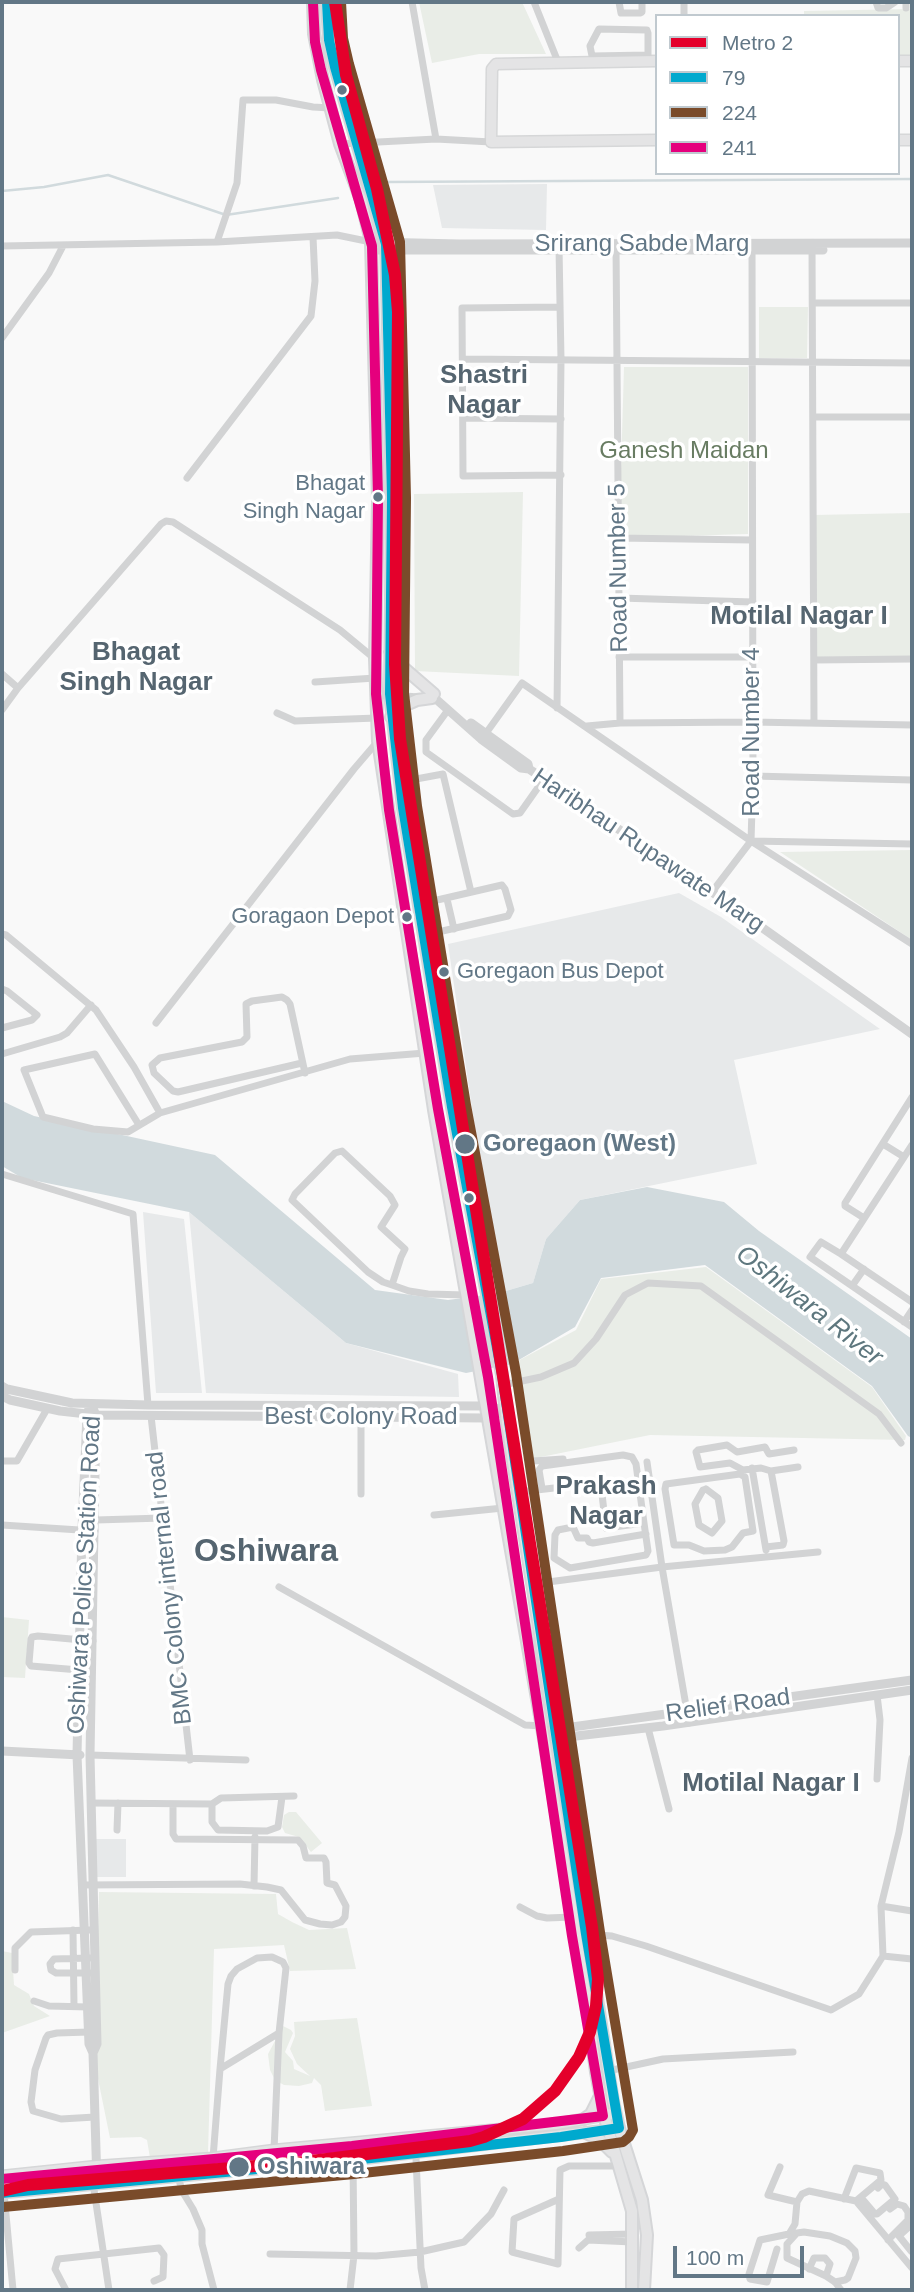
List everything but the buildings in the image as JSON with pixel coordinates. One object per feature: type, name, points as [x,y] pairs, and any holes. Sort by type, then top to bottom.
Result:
[{"type":"main road","points":[[313,2],[314,34],[330,108],[361,200],[371,246],[378,499],[375,659],[378,741],[425,1053],[543,1732],[601,2099],[610,2114]]},
{"type":"main road","points":[[327,2],[335,67],[386,247],[392,498],[390,692],[403,808],[452,1107],[507,1410],[608,2071],[610,2114],[617,2162],[632,2211],[632,2290]]},
{"type":"main road","points":[[651,59],[598,59],[493,66],[491,142],[655,139]]},
{"type":"main road","points":[[390,652],[433,696]]},
{"type":"main road","points":[[391,717],[399,708],[433,696]]},
{"type":"main road","points":[[389,810],[403,808]]},
{"type":"main road","points":[[404,911],[420,906]]},
{"type":"main road","points":[[460,1262],[481,1258]]},
{"type":"main road","points":[[584,2119],[601,2099]]},
{"type":"main road","points":[[2,2176],[556,2124],[610,2114]]},
{"type":"main road","points":[[3,2193],[353,2160],[613,2129]]},
{"type":"main road","points":[[613,2129],[642,2200],[647,2235],[644,2290]]},
{"type":"main road","points":[[586,2133],[600,2140],[617,2162]]},
{"type":"street","points":[[412,2],[436,139]]},
{"type":"street","points":[[534,2],[558,62]]},
{"type":"street","points":[[617,2],[621,13],[642,12],[642,2]]},
{"type":"street","points":[[617,2],[617,16],[642,18]]},
{"type":"street","points":[[876,2],[878,8],[886,8],[895,2]]},
{"type":"street","points":[[598,59],[591,55],[590,47],[599,29],[647,30],[651,59]]},
{"type":"street","points":[[217,242],[237,183],[243,100],[276,100],[330,108]]},
{"type":"street","points":[[340,144],[436,139],[491,142]]},
{"type":"street","points":[[2,246],[217,242],[337,235],[371,246]]},
{"type":"street","points":[[187,478],[310,316],[316,281],[313,237]]},
{"type":"street","name":"Srirang Sabde Marg","points":[[371,246],[752,248],[912,243]]},
{"type":"street","points":[[2,338],[49,273],[63,246]]},
{"type":"street","points":[[557,708],[561,475],[559,247]]},
{"type":"street","name":"Road Number 5","points":[[616,247],[620,723]]},
{"type":"street","points":[[814,723],[812,247],[912,249]]},
{"type":"street","name":"Road Number 4","points":[[751,841],[752,248]]},
{"type":"street","points":[[813,303],[912,303]]},
{"type":"street","points":[[561,307],[462,308],[463,476],[561,475]]},
{"type":"street","points":[[463,359],[912,363]]},
{"type":"street","points":[[813,417],[912,417]]},
{"type":"street","points":[[463,418],[561,419]]},
{"type":"street","points":[[2,710],[18,688],[166,521],[173,522],[340,630],[375,659]]},
{"type":"street","points":[[618,538],[752,540]]},
{"type":"street","points":[[619,598],[753,602]]},
{"type":"street","points":[[620,657],[752,657]]},
{"type":"street","points":[[814,660],[912,659]]},
{"type":"street","points":[[2,674],[18,688]]},
{"type":"street","points":[[315,682],[376,687],[390,692],[440,697],[483,736],[522,683],[751,841],[912,944]]},
{"type":"street","name":"Haribhau Rupawate Marg","points":[[433,696],[521,768],[529,769],[712,892],[912,1034]]},
{"type":"street","points":[[448,710],[426,740],[425,749],[445,771],[516,815],[544,779]]},
{"type":"street","points":[[277,713],[295,721],[377,718]]},
{"type":"street","points":[[587,727],[620,723],[752,722],[912,725]]},
{"type":"street","points":[[156,1023],[345,779],[378,741]]},
{"type":"street","points":[[400,782],[445,771]]},
{"type":"street","points":[[445,771],[471,892]]},
{"type":"street","points":[[753,776],[912,780]]},
{"type":"street","points":[[751,841],[912,844]]},
{"type":"street","points":[[712,892],[751,841]]},
{"type":"street","points":[[420,906],[502,885],[511,913],[508,916],[425,935]]},
{"type":"street","points":[[447,899],[454,929]]},
{"type":"street","points":[[2,934],[91,1005],[102,1017],[160,1113]]},
{"type":"street","points":[[2,989],[37,1015],[32,1020],[2,1028]]},
{"type":"street","points":[[302,1063],[178,1093],[154,1073],[152,1065],[160,1058],[242,1042],[247,1037],[246,1004],[282,997],[290,1004],[305,1073]]},
{"type":"street","points":[[2,1054],[60,1037],[67,1033],[91,1005]]},
{"type":"street","points":[[139,1125],[95,1054],[24,1070],[43,1117],[93,1129],[128,1132],[160,1113],[350,1059],[425,1053]]},
{"type":"street","points":[[864,1217],[845,1206],[845,1203],[912,1097]]},
{"type":"street","points":[[883,1144],[904,1157]]},
{"type":"street","points":[[841,1254],[912,1145]]},
{"type":"street","points":[[392,1285],[405,1249],[381,1227],[395,1205],[390,1196],[355,1162],[342,1151],[335,1153],[292,1200],[368,1272],[392,1285],[428,1294],[466,1295]]},
{"type":"street","points":[[2,1174],[133,1214],[148,1405]]},
{"type":"street","points":[[912,1302],[821,1242],[810,1257],[912,1327]]},
{"type":"street","points":[[852,1286],[864,1269]]},
{"type":"street","points":[[502,1380],[541,1377],[574,1363],[596,1339],[625,1294],[648,1283],[701,1286],[879,1414],[901,1443]]},
{"type":"street","points":[[904,1322],[912,1310]]},
{"type":"street","name":"Best Colony Road","points":[[2,1386],[72,1403],[91,1404],[485,1406],[507,1410]]},
{"type":"street","name":"Best Colony Road","points":[[2,1396],[47,1409],[92,1415],[487,1418],[507,1410]]},
{"type":"street","name":"Oshiwara Police Station Road","points":[[91,1404],[96,1520],[88,1885],[90,1958],[97,2044],[93,2053]]},
{"type":"street","points":[[2,1461],[17,1461],[47,1409]]},
{"type":"street","name":"Oshiwara Police Station Road","points":[[88,1885],[77,1755],[82,1530],[92,1415]]},
{"type":"street","name":"BMC Colony internal road","points":[[151,1416],[190,1760]]},
{"type":"street","points":[[361,1417],[361,1494]]},
{"type":"street","points":[[794,1450],[769,1454],[765,1447],[737,1452],[727,1445],[696,1452],[701,1467],[730,1463],[743,1470],[752,1468],[771,1471],[798,1467]]},
{"type":"street","points":[[732,1447],[735,1466]]},
{"type":"street","points":[[542,1488],[539,1470],[542,1466],[623,1455],[632,1457],[636,1464],[646,1534],[648,1551],[646,1555],[570,1568],[554,1558],[555,1535],[558,1530],[573,1527],[578,1538],[587,1538],[590,1543],[646,1534]]},
{"type":"street","points":[[533,1461],[569,1458]]},
{"type":"street","points":[[647,1462],[689,1723]]},
{"type":"street","points":[[752,1468],[767,1557]]},
{"type":"street","points":[[765,1547],[783,1545],[784,1541],[771,1471]]},
{"type":"street","points":[[740,1474],[745,1477],[754,1530],[743,1533],[738,1539],[732,1547],[725,1550],[704,1551],[689,1545],[673,1544],[664,1487],[668,1483],[740,1474]]},
{"type":"street","points":[[703,1479],[705,1489],[717,1497],[720,1510],[722,1523],[712,1533],[698,1523],[695,1502],[705,1489]]},
{"type":"street","points":[[519,1492],[598,1483],[601,1486],[607,1540]]},
{"type":"street","points":[[434,1515],[503,1508]]},
{"type":"street","points":[[96,1520],[163,1518]]},
{"type":"street","points":[[606,1528],[644,1523]]},
{"type":"street","points":[[2,1525],[95,1531]]},
{"type":"street","points":[[738,1539],[740,1560]]},
{"type":"street","points":[[698,1548],[699,1564]]},
{"type":"street","points":[[533,1584],[662,1567],[818,1552]]},
{"type":"street","points":[[279,1587],[543,1732]]},
{"type":"street","points":[[79,1670],[33,1666],[29,1663],[32,1637],[93,1641]]},
{"type":"street","name":"Relief Road","points":[[556,1733],[688,1711],[912,1680]]},
{"type":"street","points":[[79,1681],[92,1682]]},
{"type":"street","name":"Relief Road","points":[[543,1732],[648,1728],[912,1690]]},
{"type":"street","points":[[877,1695],[880,1720],[877,1779]]},
{"type":"street","points":[[648,1728],[669,1809]]},
{"type":"street","points":[[2,1751],[246,1760]]},
{"type":"street","points":[[586,1934],[612,1936],[646,1946],[831,2010],[859,1994],[883,1956],[881,1906],[900,1832],[912,1758]]},
{"type":"street","points":[[91,1803],[212,1804],[221,1798],[294,1796]]},
{"type":"street","points":[[173,1804],[173,1835],[176,1839],[256,1835],[278,1827],[282,1797]]},
{"type":"street","points":[[117,1830],[118,1803]]},
{"type":"street","points":[[88,1885],[254,1886],[281,1890],[305,1920],[332,1925],[341,1922],[345,1917],[346,1906],[335,1885],[327,1883],[324,1858],[306,1858],[302,1843],[294,1838],[218,1830],[212,1822],[212,1804]]},
{"type":"street","points":[[254,1886],[256,1835]]},
{"type":"street","points":[[881,1906],[912,1911]]},
{"type":"street","points":[[520,1907],[547,1919],[573,1917]]},
{"type":"street","points":[[73,1930],[74,2007]]},
{"type":"street","points":[[15,1970],[15,1948],[31,1932],[89,1930]]},
{"type":"street","points":[[214,2158],[228,1984],[237,1969],[257,1958],[272,1956],[283,1962],[285,1968],[274,2150]]},
{"type":"street","points":[[883,1956],[912,1959]]},
{"type":"street","points":[[90,1958],[54,1959],[50,1964],[51,1970],[56,1973],[91,1973]]},
{"type":"street","name":"Oshiwara Police Station Road","points":[[91,1973],[88,2007],[89,2044],[93,2053],[97,2166],[95,2183]]},
{"type":"street","points":[[34,2001],[49,2006],[88,2007]]},
{"type":"street","points":[[89,2032],[57,2032],[48,2035],[36,2064],[31,2102],[33,2111],[61,2119],[95,2118]]},
{"type":"street","points":[[220,2069],[279,2033]]},
{"type":"street","points":[[608,2071],[663,2059],[793,2052]]},
{"type":"street","points":[[415,2137],[420,2252],[425,2290]]},
{"type":"street","points":[[351,2290],[354,2255],[353,2160]]},
{"type":"street","points":[[559,2199],[514,2218],[512,2252],[558,2264],[560,2170],[569,2166],[617,2162]]},
{"type":"street","points":[[780,2167],[768,2195],[797,2202]]},
{"type":"street","points":[[845,2196],[856,2168],[880,2173],[881,2180],[860,2201]]},
{"type":"street","points":[[178,2176],[181,2191],[202,2230],[202,2244],[214,2290]]},
{"type":"street","points":[[95,2183],[109,2290]]},
{"type":"street","points":[[776,2249],[767,2282],[750,2279],[749,2274],[760,2240],[789,2234],[795,2224],[797,2202],[802,2194],[808,2191],[845,2196],[860,2201],[875,2214],[894,2201],[895,2197],[883,2184],[860,2201]]},
{"type":"street","points":[[270,2254],[354,2255],[420,2252],[464,2242],[491,2214],[504,2190]]},
{"type":"street","points":[[3,2193],[12,2290]]},
{"type":"street","points":[[860,2201],[888,2240],[909,2255]]},
{"type":"street","points":[[873,2222],[897,2204],[904,2206],[908,2212],[908,2220],[888,2240]]},
{"type":"street","points":[[912,2224],[899,2236],[909,2255],[912,2268]]},
{"type":"street","points":[[804,2231],[830,2236],[847,2243],[855,2251],[856,2258],[848,2278],[840,2288],[827,2276],[786,2256],[787,2244],[797,2233],[804,2231]]},
{"type":"street","points":[[589,2235],[633,2238]]},
{"type":"street","points":[[579,2248],[588,2240],[633,2238]]},
{"type":"street","points":[[66,2290],[55,2269],[58,2259],[159,2248],[164,2255],[163,2277],[154,2281]]},
{"type":"street","points":[[809,2269],[814,2258],[825,2258],[830,2264],[827,2276]]},
{"type":"shaded area","points":[[547,184],[546,230],[442,228],[433,185]]},
{"type":"shaded area","points":[[679,893],[721,917],[880,1029],[734,1060],[757,1164],[580,1200],[546,1239],[533,1283],[499,1293],[448,944]]},
{"type":"shaded area","points":[[143,1212],[184,1219],[202,1393],[156,1393]]},
{"type":"shaded area","points":[[189,1212],[346,1343],[458,1374],[459,1397],[206,1393]]},
{"type":"shaded area","points":[[92,1839],[126,1839],[126,1877],[93,1877]]},
{"type":"green space","points":[[419,2],[522,2],[546,54],[479,54],[432,63]]},
{"type":"green space","points":[[910,9],[912,59],[900,59],[900,14],[804,14],[804,11]]},
{"type":"green space","points":[[759,307],[808,307],[807,358],[759,358]]},
{"type":"green space","name":"Ganesh Maidan","points":[[624,367],[748,367],[748,534],[619,538]]},
{"type":"green space","points":[[523,492],[519,676],[415,671],[414,494]]},
{"type":"green space","points":[[912,513],[912,656],[814,657],[814,515]]},
{"type":"green space","points":[[912,850],[912,940],[780,852]]},
{"type":"green space","points":[[706,1267],[872,1387],[906,1436],[905,1440],[650,1435],[526,1460],[510,1365],[576,1330],[601,1279]]},
{"type":"green space","points":[[2,1617],[29,1620],[25,1678],[2,1677]]},
{"type":"green space","points":[[296,1812],[322,1843],[311,1852],[299,1837],[285,1833],[282,1827],[284,1815]]},
{"type":"green space","points":[[99,1892],[276,1894],[278,1914],[292,1922],[309,1930],[347,1928],[356,1969],[290,1971],[284,1945],[214,1949],[208,2153],[150,2158],[147,2140],[141,2137],[110,2138],[95,2064]]},
{"type":"green space","points":[[2,1951],[12,1953],[14,1985],[29,1994],[34,2006],[50,2016],[2,2033]]},
{"type":"green space","points":[[357,2018],[372,2106],[325,2111],[321,2085],[314,2078],[312,2083],[299,2086],[284,2085],[275,2080],[270,2070],[268,2054],[283,2026],[293,2033],[285,2052],[293,2061],[294,2069],[310,2076],[297,2064],[290,2049],[295,2036],[294,2022]]},
{"type":"water","name":"Oshiwara River","points":[[2,1101],[34,1116],[215,1155],[375,1290],[448,1300],[499,1293],[533,1283],[546,1239],[580,1200],[647,1187],[724,1202],[759,1231],[912,1339],[912,1438],[872,1386],[705,1265],[601,1278],[575,1327],[512,1364],[466,1373],[346,1343],[189,1212],[22,1178],[2,1166]]},
{"type":"waterway","points":[[2,191],[44,187],[108,175],[226,215],[338,198]]},
{"type":"waterway","points":[[386,182],[912,179]]},
{"type":"metro line","name":"2","points":[[2,2191],[28,2185],[303,2162],[484,2137],[523,2119],[555,2091],[579,2057],[590,2032],[596,2006],[598,1979],[592,1927],[400,739],[395,664],[398,312],[395,275],[377,189],[346,75],[335,2]]},
{"type":"transit line","name":"79","points":[[2,2193],[353,2160],[619,2128],[586,1934],[502,1375],[452,1107],[403,808],[390,694],[392,498],[386,244],[335,67],[329,40],[327,2]]},
{"type":"transit line","name":"224","points":[[3,2207],[563,2151],[623,2142],[633,2130],[600,1932],[516,1373],[466,1105],[417,806],[404,693],[406,498],[400,242],[349,64],[343,38],[341,2]]},
{"type":"transit line","name":"241","points":[[2,2179],[352,2146],[603,2116],[572,1936],[488,1377],[438,1109],[389,810],[376,694],[378,498],[372,246],[321,70],[315,42],[313,3]]},
{"type":"place","name":"Bhagat Singh Nagar","points":[[378,497]]},
{"type":"place","name":"Goragaon Depot","points":[[407,917]]},
{"type":"place","name":"Goregaon Bus Depot","points":[[444,972]]},
{"type":"place","name":"Goregaon (West)","points":[[465,1144]]},
{"type":"place","name":"Oshiwara","points":[[239,2167]]},
{"type":"district","name":"Shastri Nagar","points":[[484,391]]},
{"type":"district","name":"Motilal Nagar I","points":[[799,617]]},
{"type":"district","name":"Bhagat Singh Nagar","points":[[136,668]]},
{"type":"district","name":"Prakash Nagar","points":[[606,1502]]},
{"type":"district","name":"Oshiwara","points":[[266,1552]]},
{"type":"district","name":"Motilal Nagar I","points":[[771,1784]]}]
